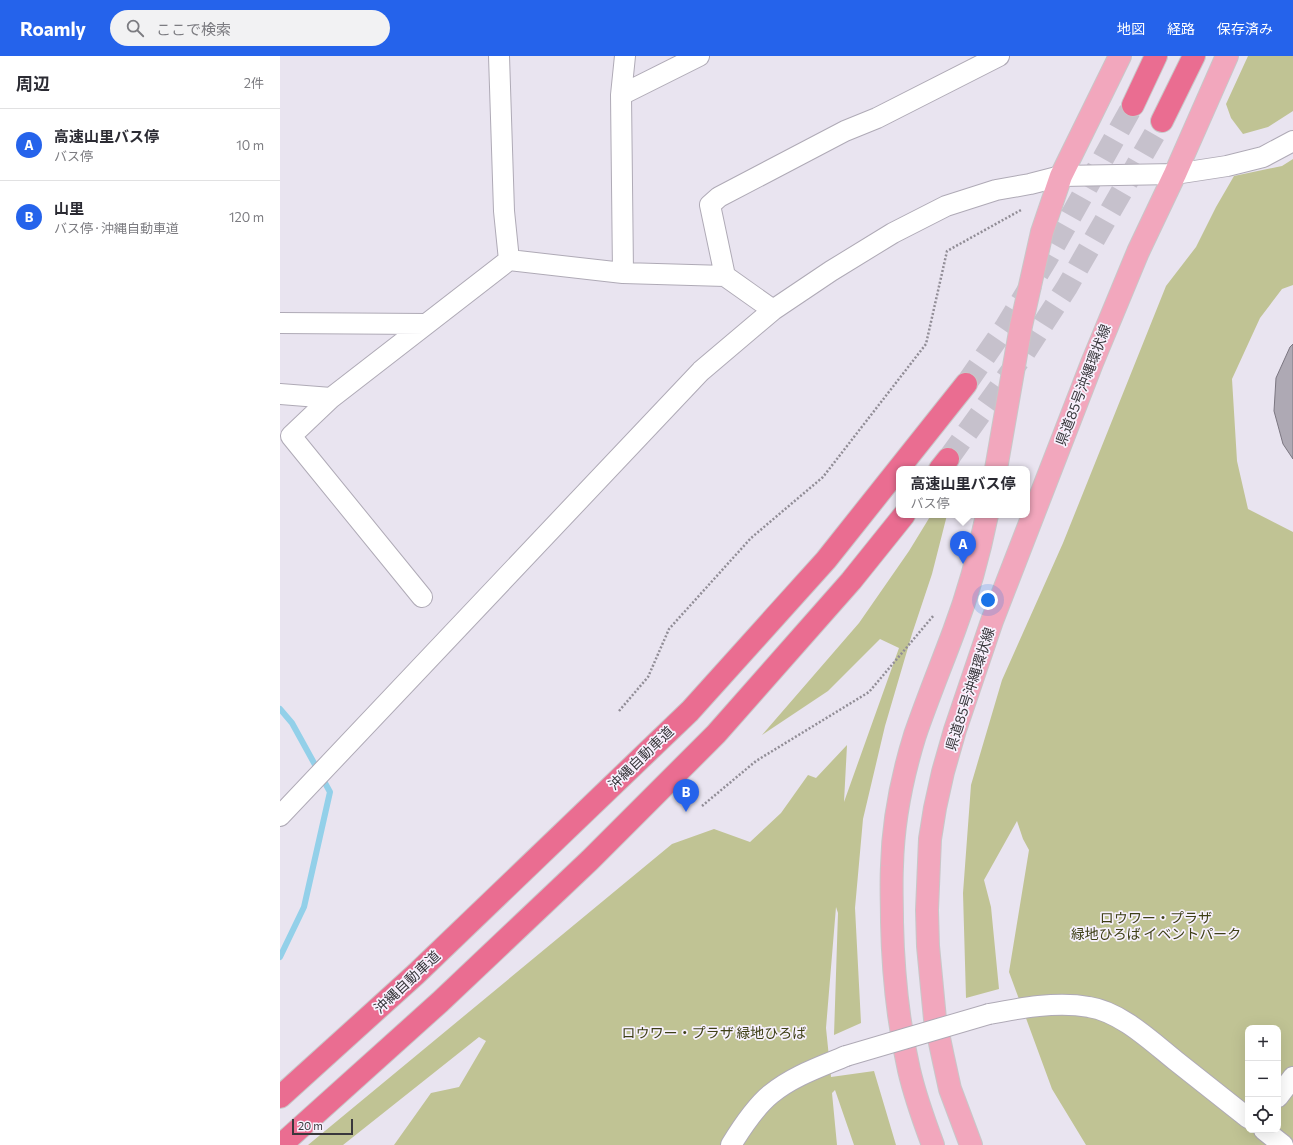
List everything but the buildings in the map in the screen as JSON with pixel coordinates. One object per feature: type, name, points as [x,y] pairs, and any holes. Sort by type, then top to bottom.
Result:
[{"type":"highway","points":[[1133,105],[1156,56]]},
{"type":"highway","points":[[1162,121],[1194,56]]},
{"type":"highway","name":"沖縄自動車道","points":[[901,466],[966,384]]},
{"type":"highway","name":"沖縄自動車道","points":[[280,1097],[416,974],[690,711],[826,560],[896,472]]},
{"type":"highway","points":[[281,1145],[440,1002],[584,865],[716,734],[851,581],[902,518]]},
{"type":"main road","points":[[997,466],[1021,326],[1042,232],[1061,176],[1120,56]]},
{"type":"main road","name":"県道85号沖縄環状線","points":[[971,1145],[950,1089],[935,1019],[926,910],[930,840],[935,808],[954,730],[992,621],[1114,308],[1227,56]]},
{"type":"main road","points":[[933,1145],[909,1070],[898,1013],[893,955],[892,866],[894,835],[905,771],[915,736],[966,597],[976,563],[986,518]]},
{"type":"street","points":[[499,56],[504,211],[509,260]]},
{"type":"street","points":[[623,273],[621,95],[625,56]]},
{"type":"street","points":[[621,95],[699,56]]},
{"type":"street","points":[[725,276],[710,205],[719,197],[845,131],[878,118],[999,56]]},
{"type":"street","points":[[280,816],[701,371],[773,310],[830,271],[893,233],[946,206],[996,190],[1030,184],[1061,176],[1175,174],[1228,166],[1263,157],[1293,141]]},
{"type":"street","points":[[422,596],[292,436],[332,398],[509,260],[623,273],[725,276],[773,310]]},
{"type":"street","points":[[280,323],[426,324]]},
{"type":"street","points":[[280,394],[332,398]]},
{"type":"street","points":[[731,1145],[755,1111],[771,1094],[800,1074],[846,1056],[989,1014],[1029,1007],[1062,1005],[1089,1007],[1111,1014],[1136,1029],[1245,1116]]},
{"type":"street","points":[[1281,1093],[1293,1077]]},
{"type":"street","points":[[1268,1133],[1283,1145]]},
{"type":"path","points":[[619,711],[648,677],[670,629],[751,538],[823,477],[926,344],[947,250],[1021,210]]},
{"type":"path","points":[[702,806],[756,761],[868,692],[934,615]]},
{"type":"green space","points":[[1248,56],[1293,56],[1293,111],[1268,127],[1243,134],[1231,118],[1226,104]]},
{"type":"green space","name":"ロウワー・プラザ 緑地ひろば イベントパーク","points":[[1293,159],[1293,285],[1282,289],[1260,318],[1232,379],[1237,461],[1248,509],[1293,532],[1293,1145],[1086,1145],[1052,1089],[1009,972],[1029,850],[1023,839],[1017,821],[984,880],[991,907],[999,989],[966,998],[963,893],[971,785],[1002,680],[1063,543],[1166,286],[1196,247],[1216,207],[1234,176],[1282,166]]},
{"type":"green space","name":"ロウワー・プラザ 緑地ひろば","points":[[929,518],[946,518],[932,574],[912,634],[885,726],[863,819],[855,908],[861,1023],[834,1035],[838,913],[836,907],[826,1028],[831,1077],[874,1071],[896,1145],[854,1145],[835,1090],[832,1093],[837,1145],[394,1145],[431,1093],[459,1087],[486,1041],[479,1037],[343,1145],[308,1145],[672,844],[714,829],[750,842],[781,813],[808,775],[816,778],[847,745],[844,802],[899,648],[880,639],[828,691],[762,735],[859,623],[909,551]]},
{"type":"waterway","points":[[280,709],[292,723],[330,792],[304,907],[280,957]]},
{"type":"tunnel","points":[[966,384],[1006,326],[1048,257],[1133,105]]},
{"type":"tunnel","points":[[948,459],[1025,352],[1067,287],[1162,121]]},
{"type":"place","name":"高速山里バス停","points":[[963,564]]},
{"type":"place","name":"山里","points":[[686,812]]}]
